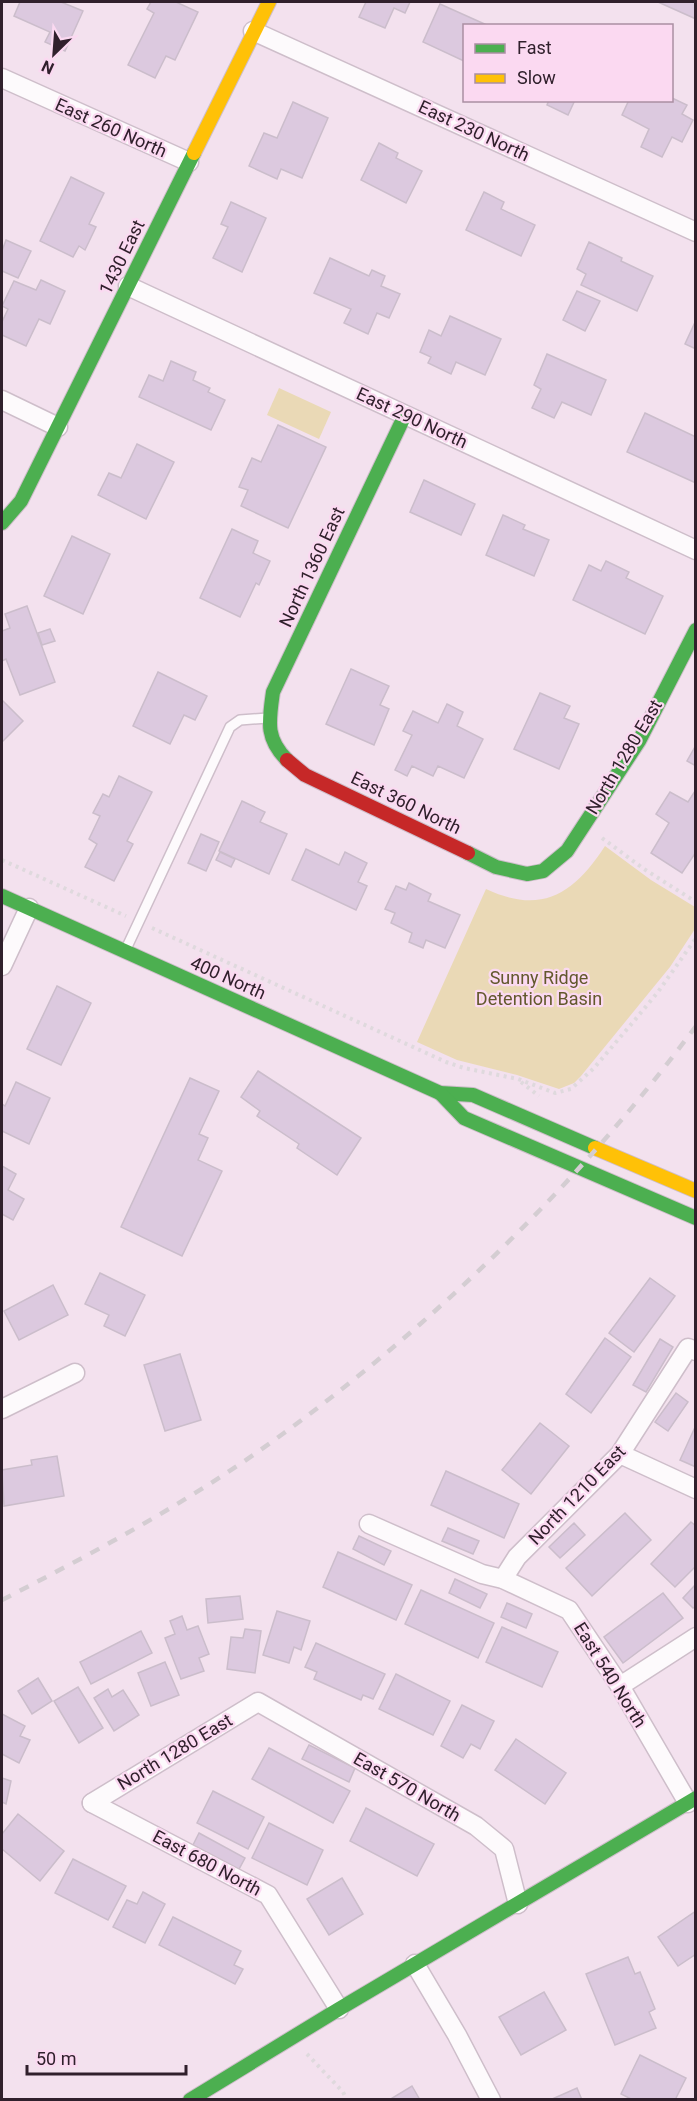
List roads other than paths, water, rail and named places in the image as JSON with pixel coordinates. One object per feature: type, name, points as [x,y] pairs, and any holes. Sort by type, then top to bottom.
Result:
[{"type":"main road","name":"1430 East","points":[[2,524],[21,501],[268,2]]},
{"type":"main road","name":"North 1360 East","points":[[272,740],[269,717],[273,692],[405,415]]},
{"type":"main road","name":"North 1280 East","points":[[538,873],[552,866],[567,851],[639,741],[696,630]]},
{"type":"main road","name":"East 360 North","points":[[272,740],[285,757],[312,778],[496,867],[517,874],[538,873]]},
{"type":"main road","name":"400 North","points":[[2,896],[440,1093],[473,1095],[696,1191]]},
{"type":"main road","name":"400 North","points":[[440,1093],[464,1118],[696,1218]]},
{"type":"main road","points":[[190,2100],[339,2008],[692,1801]]},
{"type":"street","name":"East 230 North","points":[[253,31],[696,232]]},
{"type":"street","name":"East 260 North","points":[[2,78],[189,162]]},
{"type":"street","name":"East 290 North","points":[[128,286],[696,550]]},
{"type":"street","points":[[2,400],[58,427]]},
{"type":"street","points":[[2,966],[29,908]]},
{"type":"street","name":"North 1210 East","points":[[503,1580],[517,1557],[620,1454],[692,1349]]},
{"type":"street","points":[[2,1409],[75,1372]]},
{"type":"street","points":[[620,1454],[696,1489]]},
{"type":"street","name":"East 540 North","points":[[369,1524],[569,1610],[692,1801]]},
{"type":"street","points":[[620,1686],[696,1636]]},
{"type":"street","name":"North 1280 East","points":[[92,1803],[258,1702]]},
{"type":"street","name":"East 570 North","points":[[258,1702],[476,1826],[504,1849],[518,1904]]},
{"type":"street","name":"East 680 North","points":[[92,1803],[268,1895],[339,2008]]},
{"type":"street","points":[[415,1964],[457,2035],[490,2100]]},
{"type":"lane","points":[[125,951],[230,727],[240,720],[269,717]]},
{"type":"railway","points":[[2,1600],[111,1542],[182,1501],[251,1457],[342,1389],[398,1343],[453,1295],[556,1193],[652,1083],[696,1026]]},
{"type":"park label","name":"Sunny Ridge Detention Basin","points":[[539,988]]}]
